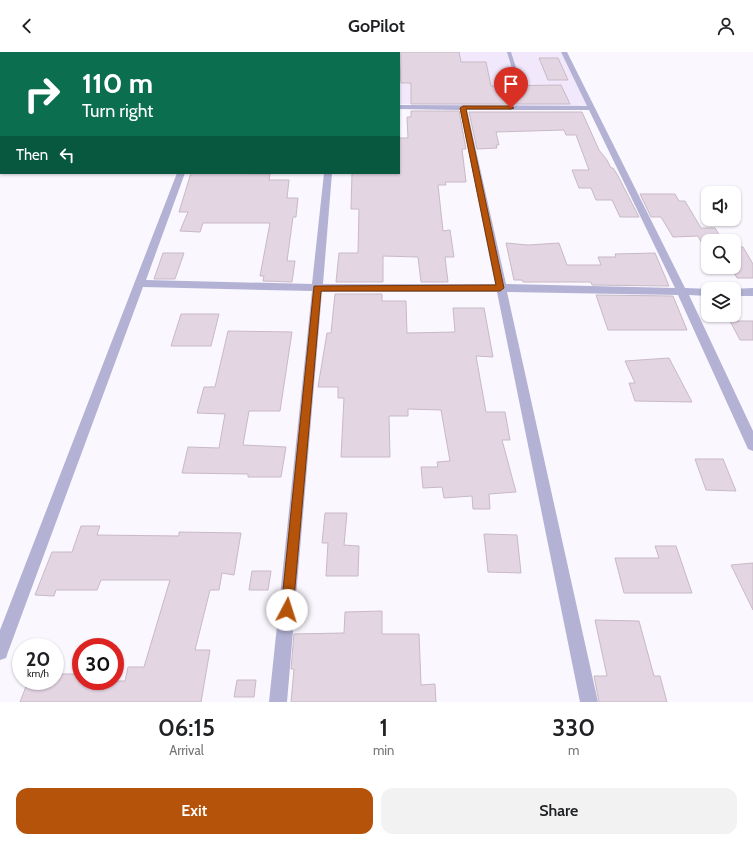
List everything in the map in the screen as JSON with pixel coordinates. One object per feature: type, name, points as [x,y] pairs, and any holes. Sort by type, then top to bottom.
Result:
[{"type":"street","points":[[564,52],[682,292],[753,445]]},
{"type":"street","points":[[400,107],[591,108]]},
{"type":"street","points":[[463,108],[589,702]]},
{"type":"street","points":[[0,652],[182,174]]},
{"type":"street","points":[[278,702],[328,174]]},
{"type":"street","points":[[141,283],[317,288],[500,288],[701,292]]},
{"type":"street","points":[[741,292],[753,292]]},
{"type":"lane","points":[[509,52],[519,82]]},
{"type":"shaded area","points":[[400,52],[561,52],[588,107],[400,104]]},
{"type":"building","points":[[400,52],[459,52],[461,62],[486,62],[491,86],[561,85],[570,104],[411,104],[411,83],[401,83]]},
{"type":"building","points":[[539,58],[558,58],[568,80],[548,80]]},
{"type":"building","points":[[411,111],[459,111],[466,149],[462,149],[466,182],[445,182],[446,185],[438,185],[443,231],[450,230],[454,257],[445,257],[448,282],[421,282],[418,257],[383,256],[383,282],[336,282],[339,253],[358,253],[359,209],[351,209],[352,174],[400,174],[400,138],[408,138],[407,117],[411,117]]},
{"type":"building","points":[[469,112],[582,112],[599,150],[617,174],[639,217],[620,217],[612,200],[596,200],[591,188],[579,188],[572,170],[589,170],[576,135],[566,135],[564,130],[496,132],[499,145],[496,145],[497,148],[477,149]]},
{"type":"building","points":[[191,174],[270,174],[269,180],[289,180],[287,198],[298,198],[296,217],[293,217],[287,261],[295,261],[292,282],[263,281],[264,276],[260,276],[270,223],[203,223],[200,232],[180,231],[188,212],[179,212]]},
{"type":"building","points":[[640,194],[675,194],[679,201],[685,201],[701,228],[715,228],[719,234],[701,234],[701,242],[698,236],[673,237],[661,217],[651,217]]},
{"type":"building","points":[[506,243],[528,245],[559,243],[567,265],[601,265],[598,257],[616,257],[615,254],[655,253],[669,286],[592,285],[591,282],[523,282],[522,280],[514,280]]},
{"type":"building","points":[[741,247],[743,247],[753,264],[753,278],[737,278],[735,274],[741,274]]},
{"type":"building","points":[[163,253],[184,253],[175,279],[154,279]]},
{"type":"building","points":[[335,294],[382,294],[382,301],[406,301],[407,333],[455,332],[453,308],[484,308],[493,357],[476,356],[486,412],[505,412],[510,440],[502,440],[516,492],[489,494],[490,509],[473,509],[472,496],[444,498],[442,487],[423,488],[421,467],[438,467],[437,462],[450,461],[441,410],[408,409],[408,416],[389,416],[390,457],[341,457],[344,398],[338,398],[338,387],[318,387],[327,333],[331,333]]},
{"type":"building","points":[[596,295],[673,296],[687,330],[608,330]]},
{"type":"building","points":[[181,314],[219,314],[211,346],[171,346]]},
{"type":"building","points":[[753,321],[753,340],[740,340],[731,322]]},
{"type":"building","points":[[228,331],[292,332],[280,411],[249,411],[243,445],[286,447],[281,477],[248,477],[248,474],[182,473],[188,447],[219,448],[225,414],[197,413],[204,387],[215,387]]},
{"type":"building","points":[[669,358],[692,402],[635,401],[629,383],[635,383],[625,361]]},
{"type":"building","points":[[695,459],[723,459],[736,491],[706,490]]},
{"type":"building","points":[[325,513],[347,513],[344,545],[359,546],[358,576],[326,576],[328,543],[322,543]]},
{"type":"building","points":[[81,526],[100,526],[97,535],[179,536],[179,532],[241,533],[234,575],[222,573],[219,590],[210,590],[195,650],[210,650],[201,702],[20,702],[25,690],[64,690],[64,674],[72,674],[72,690],[124,690],[124,681],[128,667],[144,667],[170,580],[101,580],[97,590],[56,590],[54,596],[35,595],[52,552],[72,552]]},
{"type":"building","points":[[484,534],[517,535],[521,573],[488,572]]},
{"type":"building","points":[[655,546],[676,546],[692,593],[624,593],[615,558],[659,558]]},
{"type":"building","points":[[753,563],[753,610],[731,565]]},
{"type":"building","points":[[252,571],[271,571],[268,590],[249,590]]},
{"type":"building","points":[[382,611],[382,634],[419,634],[421,685],[435,684],[436,702],[291,702],[294,669],[291,669],[294,634],[344,633],[345,612]]},
{"type":"building","points":[[595,620],[639,621],[654,676],[660,676],[667,702],[599,702],[594,676],[607,676]]},
{"type":"building","points":[[237,680],[256,680],[254,697],[234,697]]},
{"type":"route","points":[[287,610],[317,288],[500,288],[463,108],[511,108]]}]
